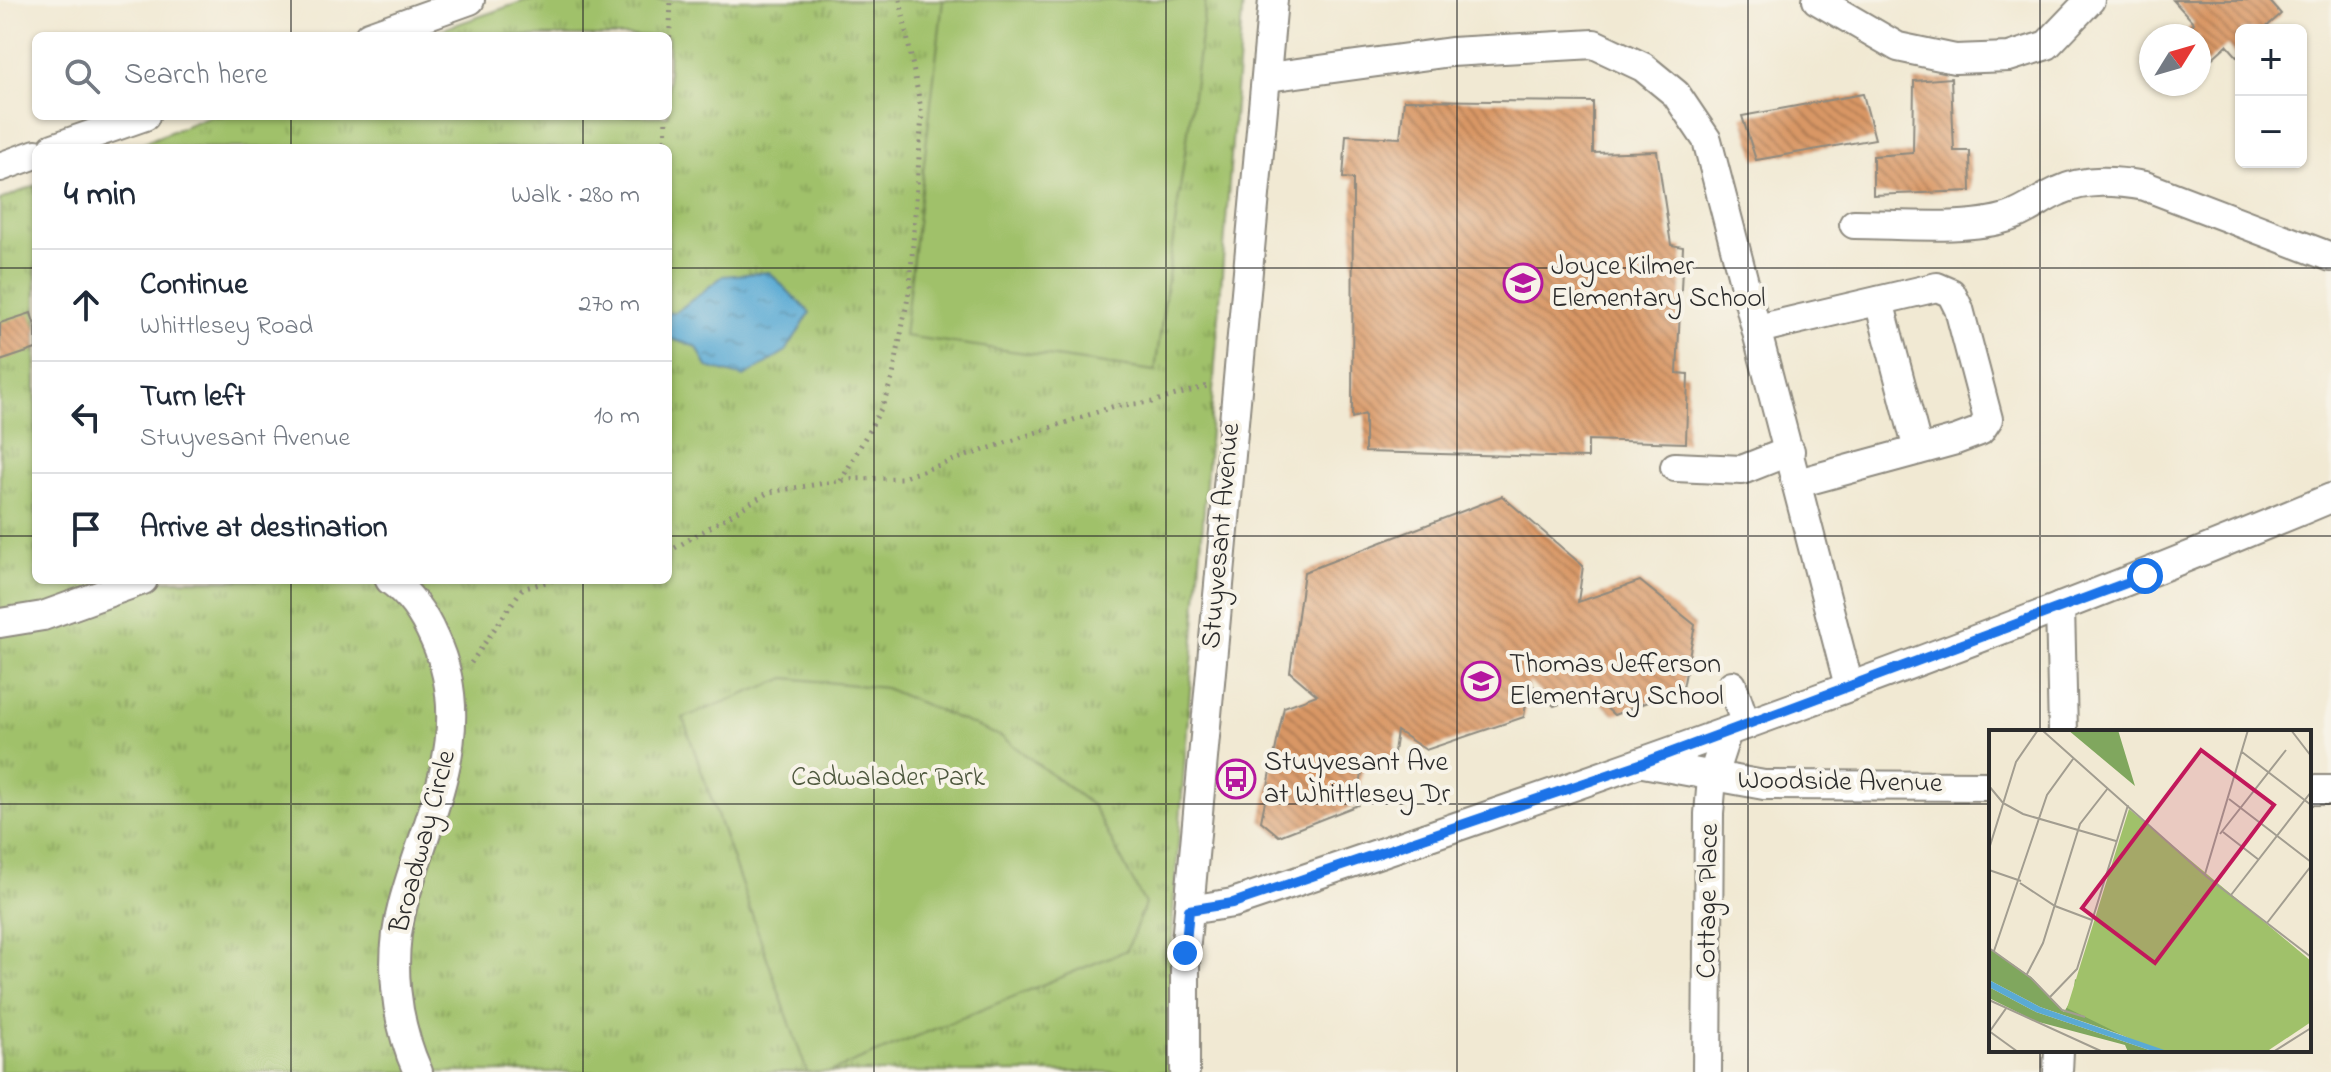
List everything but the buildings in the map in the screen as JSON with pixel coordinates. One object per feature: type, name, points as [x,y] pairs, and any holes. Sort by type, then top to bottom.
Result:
[{"type":"street","points":[[380,32],[470,0]]},
{"type":"street","name":"Stuyvesant Avenue","points":[[1185,1072],[1185,953],[1220,546],[1268,77],[1273,0]]},
{"type":"street","points":[[1823,2],[1898,47],[1955,59],[2009,57],[2047,45],[2090,0]]},
{"type":"street","points":[[1268,77],[1451,52],[1594,44],[1643,67],[1676,94],[1707,140],[1849,686]]},
{"type":"street","points":[[64,144],[134,120]]},
{"type":"street","points":[[0,167],[32,155]]},
{"type":"street","points":[[1854,224],[1975,223],[2009,218],[2059,190],[2081,184],[2122,182],[2145,186],[2331,257]]},
{"type":"street","points":[[1758,329],[1937,287],[1951,293],[1959,309],[1988,419],[1980,431],[1798,483]]},
{"type":"street","points":[[1879,301],[1918,450]]},
{"type":"street","points":[[1675,467],[1742,470],[1790,451]]},
{"type":"street","points":[[1189,910],[1233,903],[1643,763],[2145,576],[2331,498]]},
{"type":"street","points":[[0,623],[43,616],[132,584]]},
{"type":"street","name":"Broadway Circle","points":[[394,584],[412,600],[428,624],[440,650],[452,700],[448,764],[403,905],[396,946],[400,1021],[418,1072]]},
{"type":"street","points":[[2060,607],[2063,730]]},
{"type":"street","points":[[1732,685],[1737,728]]},
{"type":"street","name":"Cottage Place","points":[[1707,1072],[1712,778],[1737,728]]},
{"type":"street","name":"Woodside Avenue","points":[[1643,763],[1712,778],[1764,785],[1989,786]]},
{"type":"street","points":[[2058,1072],[2059,1052]]},
{"type":"path","points":[[670,32],[671,0]]},
{"type":"path","points":[[841,481],[882,407],[893,376],[910,287],[922,114],[900,0]]},
{"type":"path","points":[[665,144],[666,120]]},
{"type":"path","points":[[672,550],[769,492],[841,481],[901,478],[1115,406],[1152,402],[1214,385]]},
{"type":"path","points":[[452,700],[466,670],[522,589],[539,584]]},
{"type":"green space","name":"Cadwalader Park","points":[[527,0],[1243,0],[1173,913],[1169,1072],[0,1072],[0,200],[32,187],[32,584],[672,584],[672,144],[140,144],[200,120],[672,120],[672,32],[435,32]]},
{"type":"green space","points":[[943,0],[1206,0],[1155,371],[904,336]]},
{"type":"green space","points":[[786,678],[885,688],[1002,737],[1093,806],[1145,904],[1127,950],[830,1072],[807,1072],[683,718]]},
{"type":"water","points":[[769,272],[810,313],[786,351],[744,377],[707,367],[697,347],[672,339],[672,312],[723,276]]},
{"type":"place","name":"Joyce Kilmer Elementary School","points":[[1523,283]]},
{"type":"place","name":"Thomas Jefferson Elementary School","points":[[1481,681]]},
{"type":"place","name":"Stuyvesant Ave at Whittlesey Dr","points":[[1236,779]]},
{"type":"route","points":[[1185,953],[1189,910],[1233,903],[1643,763],[2145,576]]}]
